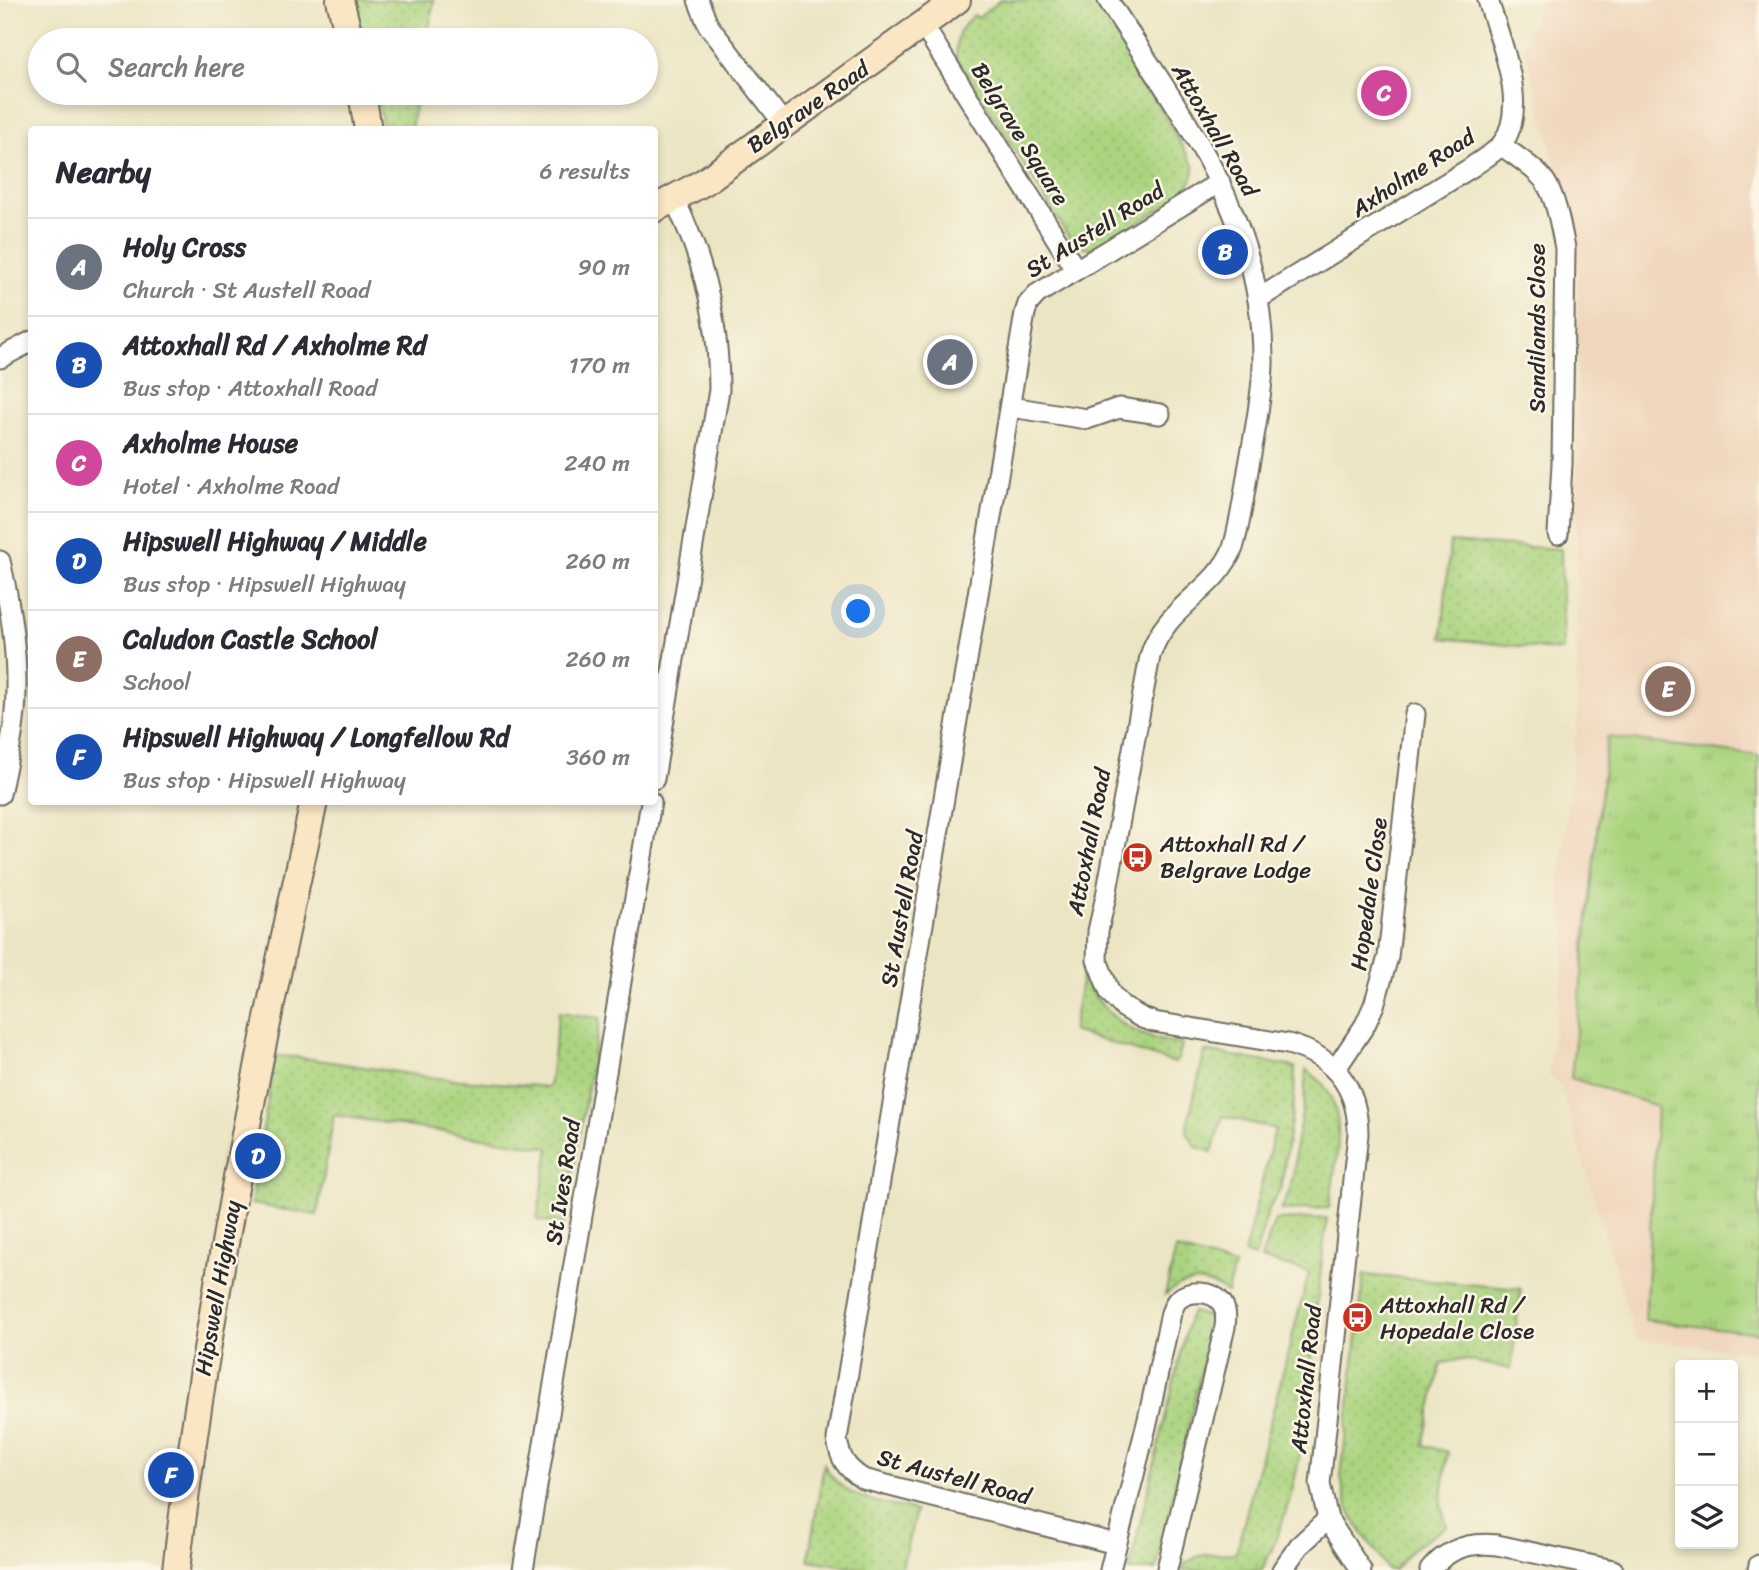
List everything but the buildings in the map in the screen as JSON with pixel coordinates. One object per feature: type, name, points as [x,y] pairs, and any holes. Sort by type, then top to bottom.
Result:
[{"type":"street","points":[[340,0],[347,28]]},
{"type":"street","points":[[698,0],[708,25],[784,124]]},
{"type":"street","name":"Belgrave Road","points":[[664,204],[704,182],[957,0]]},
{"type":"street","name":"Attoxhall Road","points":[[1108,0],[1220,182],[1244,239],[1258,299],[1262,345],[1261,389],[1236,538],[1223,565],[1165,624],[1153,647],[1100,917],[1097,960],[1110,993],[1123,1007],[1142,1018],[1288,1044],[1316,1054],[1335,1070],[1354,1099],[1358,1134],[1320,1472],[1321,1495],[1328,1519]]},
{"type":"street","name":"Axholme Road","points":[[1258,299],[1472,167],[1501,145],[1513,123],[1514,90],[1488,0]]},
{"type":"street","name":"Belgrave Square","points":[[923,25],[1076,270]]},
{"type":"street","points":[[364,105],[367,126]]},
{"type":"street","name":"Sandilands Close","points":[[1501,145],[1545,181],[1558,215],[1565,248],[1562,464],[1558,534]]},
{"type":"street","name":"St Austell Road","points":[[1115,1544],[863,1479],[848,1470],[839,1454],[837,1439],[1028,304],[1037,294],[1220,182]]},
{"type":"street","points":[[658,755],[719,390],[719,358],[701,259],[692,235],[664,204]]},
{"type":"street","points":[[0,358],[28,343]]},
{"type":"street","points":[[1011,407],[1087,419],[1119,408],[1160,414]]},
{"type":"street","points":[[0,561],[14,639],[16,694],[10,747],[0,794]]},
{"type":"street","name":"Hopedale Close","points":[[1335,1070],[1374,1005],[1388,957],[1415,714]]},
{"type":"street","name":"Hipswell Highway","points":[[176,1570],[207,1348],[261,1060],[313,805]]},
{"type":"street","name":"St Ives Road","points":[[523,1570],[650,805]]},
{"type":"street","points":[[1110,1570],[1148,1419],[1171,1313],[1178,1299],[1192,1293],[1208,1293],[1221,1302],[1226,1314],[1225,1327],[1167,1569]]},
{"type":"street","points":[[1282,1570],[1299,1546],[1328,1519],[1361,1570]]},
{"type":"street","points":[[1430,1570],[1454,1550],[1479,1544],[1497,1545],[1613,1570]]},
{"type":"shaded area","points":[[1540,0],[1759,0],[1759,1354],[1636,1339],[1561,1087],[1548,1074],[1567,935],[1559,890],[1578,714],[1578,259],[1573,228],[1524,47]]},
{"type":"green space","points":[[353,0],[434,0],[429,28],[361,28]]},
{"type":"green space","points":[[1000,0],[1096,0],[1194,166],[1191,182],[1181,195],[1096,246],[1085,247],[1070,239],[956,57],[959,33],[965,25],[974,15],[978,18]]},
{"type":"green space","points":[[379,105],[415,105],[412,126],[382,126]]},
{"type":"green space","points":[[1450,542],[1561,549],[1563,651],[1442,638]]},
{"type":"green space","points":[[1607,737],[1759,756],[1759,1333],[1645,1320],[1657,1106],[1571,1078]]},
{"type":"green space","points":[[1082,976],[1101,1004],[1123,1024],[1149,1037],[1182,1044],[1178,1060],[1174,1063],[1072,1031]]},
{"type":"green space","points":[[559,1012],[600,1018],[564,1224],[537,1220],[549,1148],[334,1115],[317,1215],[251,1204],[275,1056],[298,1057],[436,1078],[549,1087]]},
{"type":"green space","points":[[1205,1051],[1295,1067],[1294,1101],[1281,1187],[1268,1211],[1255,1257],[1244,1254],[1275,1129],[1223,1116],[1212,1152],[1196,1147],[1188,1134],[1187,1126]]},
{"type":"green space","points":[[1306,1070],[1321,1082],[1331,1097],[1336,1114],[1337,1151],[1329,1208],[1281,1210],[1290,1190],[1295,1163]]},
{"type":"green space","points":[[1327,1218],[1297,1469],[1284,1519],[1274,1544],[1262,1570],[1180,1570],[1198,1557],[1236,1553],[1309,1272],[1261,1259],[1275,1220]]},
{"type":"green space","points":[[1176,1249],[1234,1266],[1227,1293],[1211,1284],[1196,1282],[1180,1285],[1165,1295]]},
{"type":"green space","points":[[1364,1275],[1521,1289],[1511,1369],[1461,1359],[1441,1364],[1423,1445],[1448,1452],[1441,1505],[1447,1526],[1412,1549],[1395,1570],[1387,1570],[1353,1519],[1345,1499],[1341,1476]]},
{"type":"green space","points":[[1193,1312],[1211,1317],[1212,1322],[1156,1570],[1129,1570],[1189,1318]]},
{"type":"green space","points":[[824,1464],[841,1486],[852,1493],[876,1502],[916,1511],[901,1570],[871,1570],[808,1560]]},
{"type":"place","name":"Axholme House","points":[[1384,93]]},
{"type":"place","name":"Attoxhall Rd / Axholme Rd","points":[[1225,252]]},
{"type":"place","name":"Holy Cross","points":[[950,362]]},
{"type":"place","name":"Caludon Castle School","points":[[1668,689]]},
{"type":"place","name":"Attoxhall Rd / Belgrave Lodge","points":[[1137,857]]},
{"type":"place","name":"Hipswell Highway / Middle","points":[[258,1156]]},
{"type":"place","name":"Attoxhall Rd / Hopedale Close","points":[[1357,1318]]},
{"type":"place","name":"Hipswell Highway / Longfellow Rd","points":[[171,1475]]}]
